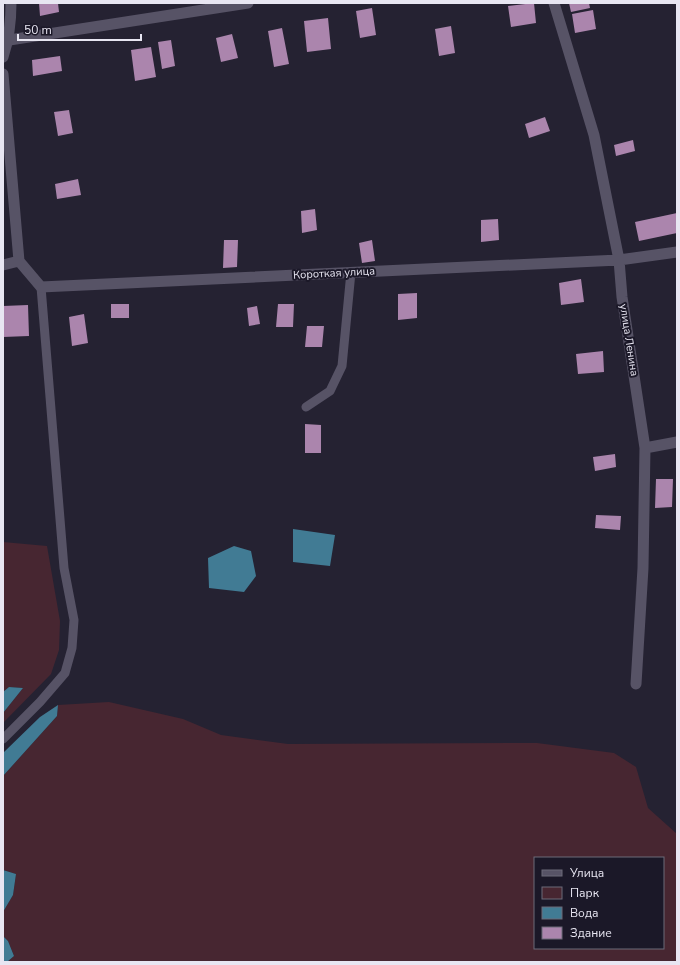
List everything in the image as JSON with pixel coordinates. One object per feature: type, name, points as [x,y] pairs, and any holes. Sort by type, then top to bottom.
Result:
[{"type":"street","points":[[3,57],[11,3]]},
{"type":"street","points":[[6,41],[248,3]]},
{"type":"street","name":"улица Ленина","points":[[554,3],[594,136],[619,260],[622,297],[646,448],[643,568],[636,684]]},
{"type":"street","points":[[3,74],[19,261],[41,287]]},
{"type":"street","name":"Короткая улица","points":[[41,287],[619,260],[677,252]]},
{"type":"street","points":[[3,265],[19,261]]},
{"type":"street","points":[[646,448],[677,442]]},
{"type":"lane","points":[[306,407],[330,391],[342,366],[352,272]]},
{"type":"lane","points":[[3,739],[40,702],[65,673],[72,648],[74,620],[64,568],[41,287]]},
{"type":"green space","points":[[3,542],[47,546],[60,621],[59,650],[51,674],[3,723],[3,713],[23,688],[9,687],[3,692]]},
{"type":"green space","points":[[109,702],[183,719],[221,735],[288,744],[537,743],[614,753],[636,767],[648,808],[677,834],[677,962],[7,962],[14,956],[8,941],[3,936],[3,912],[13,895],[16,874],[3,870],[3,776],[57,716],[58,705]]},
{"type":"water","points":[[293,529],[335,535],[330,566],[293,562]]},
{"type":"water","points":[[234,546],[251,551],[256,576],[244,592],[209,588],[208,558]]},
{"type":"water","points":[[9,687],[23,688],[3,713],[3,692]]},
{"type":"water","points":[[58,705],[57,716],[3,776],[3,753],[40,717]]},
{"type":"water","points":[[3,870],[16,874],[13,895],[3,912]]},
{"type":"water","points":[[3,936],[8,941],[14,956],[7,962],[3,962]]},
{"type":"building","points":[[39,3],[58,3],[59,12],[40,16]]},
{"type":"building","points":[[534,3],[536,23],[511,27],[508,6]]},
{"type":"building","points":[[569,3],[589,3],[590,8],[571,12]]},
{"type":"building","points":[[372,8],[376,35],[360,38],[356,11]]},
{"type":"building","points":[[593,10],[596,29],[575,33],[572,14]]},
{"type":"building","points":[[328,18],[331,49],[307,52],[304,21]]},
{"type":"building","points":[[451,26],[455,53],[439,56],[435,29]]},
{"type":"building","points":[[282,28],[289,64],[274,67],[268,31]]},
{"type":"building","points":[[232,34],[238,58],[221,62],[216,38]]},
{"type":"building","points":[[171,40],[175,66],[162,69],[158,42]]},
{"type":"building","points":[[151,47],[156,77],[135,81],[131,50]]},
{"type":"building","points":[[60,56],[62,71],[33,76],[32,60]]},
{"type":"building","points":[[69,110],[73,133],[58,136],[54,112]]},
{"type":"building","points":[[545,117],[550,131],[529,138],[525,124]]},
{"type":"building","points":[[633,140],[635,151],[616,156],[614,145]]},
{"type":"building","points":[[78,179],[81,195],[57,199],[55,184]]},
{"type":"building","points":[[315,209],[317,230],[302,233],[301,211]]},
{"type":"building","points":[[677,213],[677,233],[639,241],[635,222]]},
{"type":"building","points":[[498,219],[499,240],[481,242],[481,220]]},
{"type":"building","points":[[224,240],[238,240],[237,267],[223,268]]},
{"type":"building","points":[[372,240],[375,261],[362,263],[359,243]]},
{"type":"building","points":[[581,279],[584,302],[561,305],[559,283]]},
{"type":"building","points":[[417,293],[417,318],[398,320],[398,294]]},
{"type":"building","points":[[111,304],[129,304],[129,318],[111,318]]},
{"type":"building","points":[[278,304],[294,304],[293,327],[276,327]]},
{"type":"building","points":[[28,305],[29,336],[3,337],[3,306]]},
{"type":"building","points":[[257,306],[260,324],[249,326],[247,308]]},
{"type":"building","points":[[84,314],[88,343],[72,346],[69,317]]},
{"type":"building","points":[[307,326],[324,326],[322,347],[305,347]]},
{"type":"building","points":[[603,351],[604,372],[578,374],[576,354]]},
{"type":"building","points":[[305,424],[321,425],[321,453],[305,453]]},
{"type":"building","points":[[615,454],[616,467],[595,471],[593,457]]},
{"type":"building","points":[[656,479],[673,479],[672,507],[655,508]]},
{"type":"building","points":[[596,515],[621,516],[620,530],[595,528]]}]
